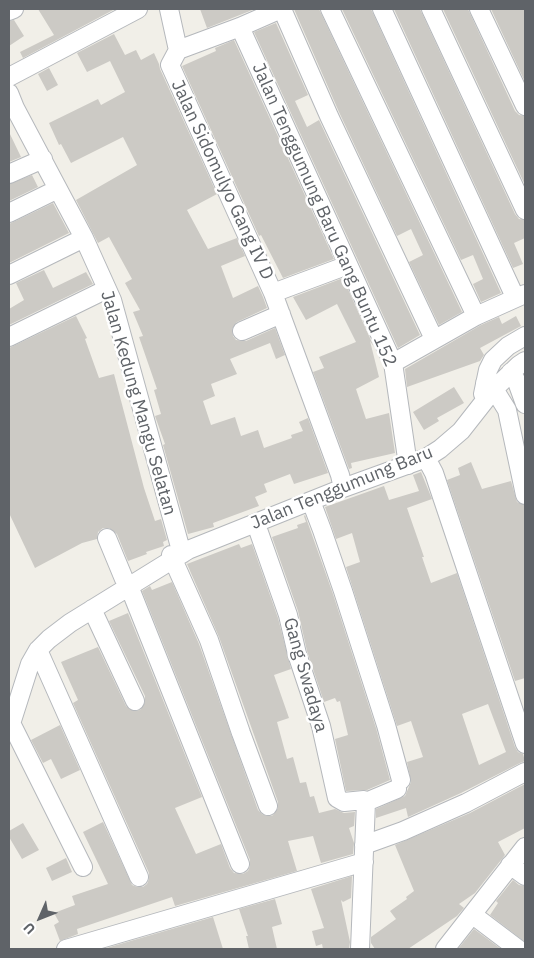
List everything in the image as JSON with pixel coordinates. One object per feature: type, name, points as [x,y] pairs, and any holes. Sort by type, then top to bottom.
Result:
[{"type":"street","points":[[9,11],[14,9]]},
{"type":"street","points":[[9,77],[138,9]]},
{"type":"street","points":[[168,9],[178,50],[282,9],[333,125],[434,339]]},
{"type":"street","points":[[330,9],[476,316]]},
{"type":"street","points":[[382,9],[520,295],[476,316],[392,363]]},
{"type":"street","points":[[431,9],[525,210]]},
{"type":"street","points":[[479,9],[525,106]]},
{"type":"street","name":"Jalan Tenggumung Baru Gang Buntu 152","points":[[240,27],[392,363],[408,465]]},
{"type":"street","name":"Jalan Sidomulyo Gang IV D","points":[[178,50],[170,65],[273,293],[348,265]]},
{"type":"street","name":"Jalan Kedung Mangu Selatan","points":[[11,104],[43,159],[84,238],[112,300],[179,551],[240,733],[268,806]]},
{"type":"street","points":[[9,174],[43,159]]},
{"type":"street","points":[[9,213],[58,189]]},
{"type":"street","points":[[9,275],[84,238]]},
{"type":"street","points":[[9,337],[107,289]]},
{"type":"street","points":[[273,293],[342,482]]},
{"type":"street","points":[[242,331],[281,314]]},
{"type":"street","name":"Jalan Tenggumung Baru","points":[[9,720],[21,670],[30,651],[59,620],[179,551],[256,524],[310,501],[342,482],[408,465],[426,458],[455,436],[482,405],[489,386],[488,370],[493,360],[508,346],[525,336]]},
{"type":"street","name":"Jalan Tenggumung Baru","points":[[489,386],[525,361]]},
{"type":"street","points":[[511,372],[525,404]]},
{"type":"street","points":[[489,386],[507,410],[525,495]]},
{"type":"street","points":[[426,458],[434,473],[525,744]]},
{"type":"street","points":[[310,501],[322,530],[374,686],[399,784],[366,802],[360,949]]},
{"type":"street","name":"Gang Swadaya","points":[[256,524],[288,615],[297,654],[321,726],[337,798],[344,802],[364,800],[366,802]]},
{"type":"street","points":[[107,538],[240,864]]},
{"type":"street","name":"Jalan Tenggumung Baru","points":[[9,720],[30,664],[38,650],[57,632],[92,609],[126,582]]},
{"type":"street","points":[[92,609],[135,701]]},
{"type":"street","points":[[38,650],[140,877]]},
{"type":"street","points":[[9,720],[83,867]]},
{"type":"street","points":[[66,949],[364,853],[403,831],[525,772]]},
{"type":"street","points":[[445,949],[525,847]]},
{"type":"street","points":[[510,865],[525,876]]},
{"type":"street","points":[[473,915],[518,949]]},
{"type":"building","points":[[38,9],[115,9],[23,58],[20,52],[54,35]]},
{"type":"building","points":[[200,9],[255,9],[207,28]]},
{"type":"building","points":[[294,9],[319,9],[462,312],[439,325],[409,262],[423,255],[411,229],[397,236],[339,112]]},
{"type":"building","points":[[342,9],[371,9],[501,293],[481,302],[473,284],[483,279],[473,255],[461,260]]},
{"type":"building","points":[[394,9],[420,9],[515,214],[519,219],[525,220],[525,238],[514,243],[523,264],[513,268]]},
{"type":"building","points":[[443,9],[468,9],[515,111],[519,115],[525,116],[525,185]]},
{"type":"building","points":[[491,9],[525,9],[525,82]]},
{"type":"building","points":[[14,20],[24,36],[9,46],[9,21]]},
{"type":"building","points":[[276,23],[308,95],[295,101],[307,127],[319,120],[420,335],[398,348],[254,32]]},
{"type":"building","points":[[114,34],[125,55],[136,50],[141,60],[154,53],[159,64],[217,194],[187,210],[208,249],[237,238],[245,256],[221,266],[233,298],[258,286],[263,297],[267,308],[237,322],[232,329],[233,336],[236,340],[246,341],[275,328],[285,355],[276,359],[270,343],[230,359],[237,374],[211,384],[215,396],[203,401],[211,425],[235,417],[241,436],[258,430],[264,448],[292,438],[291,435],[303,431],[299,422],[308,418],[328,473],[294,484],[290,474],[264,484],[267,492],[255,497],[259,506],[213,523],[214,527],[188,534],[163,445],[165,444],[155,416],[161,414],[154,390],[157,389],[139,337],[143,336],[133,312],[140,310],[125,283],[132,279],[109,237],[98,243],[76,200],[137,165],[123,137],[71,163],[61,144],[59,145],[49,123],[98,99],[101,105],[125,92],[110,61],[87,72],[77,53]]},
{"type":"building","points":[[234,40],[334,259],[283,278],[261,235],[259,236],[182,66],[216,51],[215,48]]},
{"type":"building","points":[[49,68],[58,85],[47,91],[38,74]]},
{"type":"building","points":[[9,132],[21,157],[9,162]]},
{"type":"building","points":[[32,175],[38,187],[9,201],[9,184]]},
{"type":"building","points":[[53,203],[69,233],[9,263],[9,224]]},
{"type":"building","points":[[44,270],[53,288],[86,272],[93,284],[9,325],[9,309],[24,300],[16,283]]},
{"type":"building","points":[[343,278],[374,347],[370,341],[379,377],[356,389],[366,419],[389,413],[395,453],[351,463],[352,468],[349,469],[313,372],[324,368],[319,357],[356,342],[337,304],[306,320],[293,297]]},
{"type":"building","points":[[76,316],[87,338],[85,339],[99,378],[114,374],[144,488],[155,521],[161,519],[167,540],[163,542],[164,546],[128,561],[117,534],[109,528],[103,528],[98,532],[97,539],[82,543],[35,568],[9,513],[9,348]]},
{"type":"building","points":[[516,316],[521,326],[480,348],[484,355],[480,361],[407,387],[405,369],[481,325],[499,317],[502,324]]},
{"type":"building","points":[[454,387],[464,403],[437,418],[439,421],[424,430],[413,412]]},
{"type":"building","points":[[471,462],[482,489],[511,481],[517,502],[525,505],[525,678],[515,681],[447,480],[460,475],[458,468]]},
{"type":"building","points":[[421,472],[432,499],[407,508],[431,583],[457,573],[515,747],[518,752],[523,754],[525,761],[408,817],[406,808],[376,818],[376,809],[405,796],[411,782],[407,762],[423,757],[411,721],[397,726],[346,567],[360,562],[352,533],[336,539],[325,507],[384,486],[389,500],[419,491],[413,475]],"holes":[[[488,704],[506,752],[479,765],[462,714]]]},
{"type":"building","points":[[305,515],[333,594],[376,728],[390,780],[367,790],[346,791],[335,739],[348,735],[340,701],[337,702],[335,698],[324,702],[307,651],[298,611],[272,537],[298,528],[297,525],[306,522]]},
{"type":"building","points":[[239,544],[241,548],[252,544],[278,618],[291,669],[274,675],[289,718],[277,722],[287,759],[293,757],[300,783],[306,782],[310,797],[314,796],[319,813],[335,809],[344,813],[355,812],[354,826],[349,828],[354,843],[353,854],[321,863],[313,836],[288,841],[297,871],[175,906],[172,897],[77,929],[78,934],[60,941],[54,925],[59,922],[54,913],[75,905],[72,896],[108,884],[83,832],[103,822],[132,885],[143,887],[149,879],[149,873],[73,703],[78,700],[61,662],[98,647],[126,706],[134,711],[140,710],[145,702],[145,696],[109,621],[128,613],[202,797],[175,808],[196,854],[221,844],[230,868],[234,873],[243,874],[248,871],[250,866],[250,860],[142,591],[150,586],[152,590],[172,582],[199,644],[258,810],[262,814],[272,816],[278,808],[278,802],[219,637],[187,564]]},
{"type":"building","points":[[60,725],[80,770],[61,779],[51,759],[43,763],[31,740]]},
{"type":"building","points":[[525,784],[525,828],[498,842],[505,855],[475,893],[459,904],[464,908],[457,916],[408,949],[375,949],[371,943],[371,937],[396,919],[390,911],[407,899],[406,897],[414,891],[395,845],[470,813]]},
{"type":"building","points":[[23,823],[39,850],[22,859],[9,837],[9,831]]},
{"type":"building","points":[[66,858],[72,872],[52,881],[46,868]]},
{"type":"building","points":[[352,876],[351,898],[343,902],[341,900],[350,942],[349,949],[323,949],[322,944],[316,946],[312,931],[324,928],[311,889]]},
{"type":"building","points":[[513,880],[519,885],[525,886],[525,942],[490,915],[498,903],[496,901]]},
{"type":"building","points":[[275,899],[282,924],[272,927],[277,949],[249,949],[246,936],[248,936],[239,909]]},
{"type":"building","points":[[213,917],[223,949],[103,949]]},
{"type":"building","points":[[474,929],[501,949],[458,949]]}]
